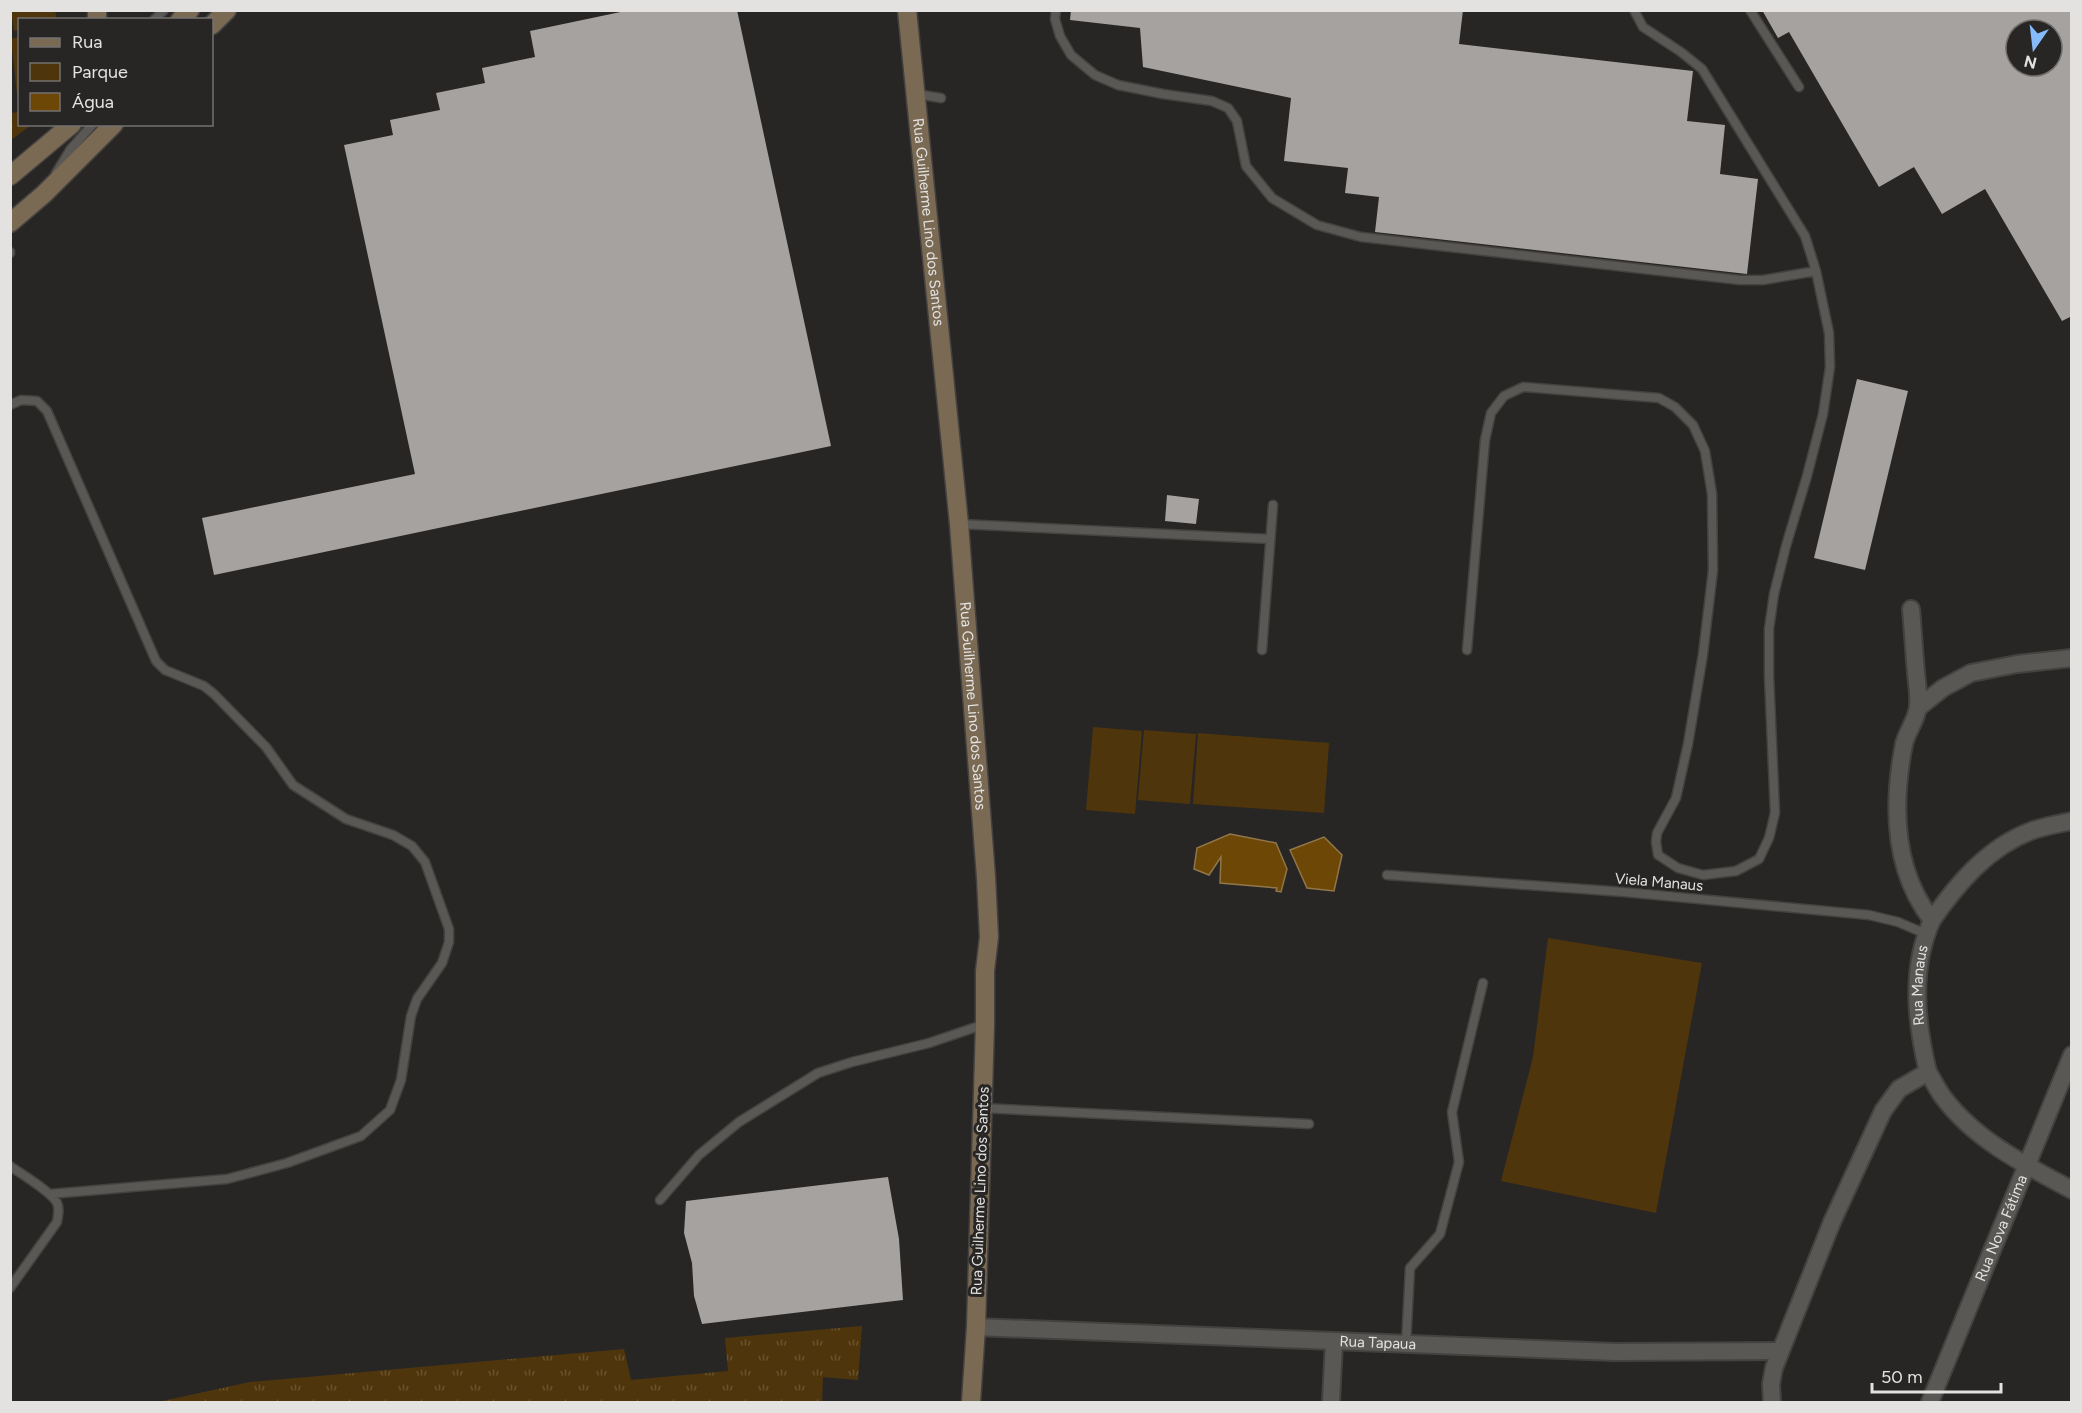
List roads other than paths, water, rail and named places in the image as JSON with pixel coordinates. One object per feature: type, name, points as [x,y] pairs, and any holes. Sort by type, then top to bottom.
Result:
[{"type":"street","points":[[213,24],[227,10]]},
{"type":"street","name":"Rua Guilherme Lino dos Santos","points":[[907,10],[959,524],[987,887],[989,937],[985,971],[986,1024],[976,1327],[971,1402]]},
{"type":"street","points":[[10,176],[70,126]]},
{"type":"street","points":[[10,223],[44,194],[112,126]]},
{"type":"street","points":[[1911,609],[1918,708]]},
{"type":"street","points":[[1929,927],[1908,879],[1901,853],[1898,826],[1897,798],[1900,764],[1906,735],[1918,708],[1943,688],[1971,673],[2072,657]]},
{"type":"street","points":[[1929,927],[1950,894],[1980,862],[2006,843],[2031,831],[2072,821]]},
{"type":"street","name":"Rua Manaus","points":[[1929,927],[1917,978],[1917,1012],[1929,1072],[1942,1096],[1985,1138],[2027,1166],[2072,1190]]},
{"type":"street","name":"Rua Nova Fátima","points":[[1930,1402],[2072,1055]]},
{"type":"street","points":[[1772,1402],[1771,1384],[1780,1352],[1832,1222],[1883,1112],[1899,1089],[1929,1072]]},
{"type":"street","name":"Rua Tapaua","points":[[976,1327],[1615,1352],[1780,1352]]},
{"type":"street","points":[[1331,1402],[1334,1342]]},
{"type":"lane","points":[[1056,10],[1057,28],[1071,55],[1095,75],[1118,85],[1212,101],[1228,108],[1237,121],[1246,166],[1272,198],[1317,225],[1361,237],[1740,280],[1763,280],[1816,271]]},
{"type":"lane","points":[[1467,650],[1485,440],[1491,413],[1504,396],[1523,387],[1547,388],[1659,398],[1675,407],[1693,425],[1704,452],[1712,494],[1713,570],[1703,654],[1688,744],[1676,798],[1657,833],[1658,855],[1678,868],[1703,874],[1736,871],[1759,859],[1769,838],[1775,813],[1769,629],[1774,594],[1786,546],[1823,414],[1830,367],[1829,333],[1816,271],[1805,236],[1702,69],[1643,27],[1634,10]]},
{"type":"lane","points":[[1750,10],[1799,87]]},
{"type":"lane","points":[[916,94],[941,98]]},
{"type":"lane","points":[[44,194],[70,150],[91,126]]},
{"type":"lane","points":[[10,405],[21,400],[37,401],[47,411],[156,662],[165,670],[204,686],[214,694],[266,747],[292,785],[346,819],[393,835],[411,846],[425,862],[449,928],[449,942],[442,963],[417,999],[411,1016],[401,1080],[390,1110],[361,1136],[287,1163],[227,1179],[50,1194]]},
{"type":"lane","points":[[1262,650],[1273,505]]},
{"type":"lane","points":[[959,524],[1270,539]]},
{"type":"lane","name":"Viela Manaus","points":[[1387,875],[1624,892],[1869,915],[1929,927]]},
{"type":"lane","points":[[1406,1345],[1410,1268],[1440,1234],[1459,1162],[1452,1112],[1483,983]]},
{"type":"lane","points":[[660,1200],[699,1155],[739,1122],[818,1073],[929,1043],[986,1024]]},
{"type":"lane","points":[[982,1108],[1309,1124]]},
{"type":"lane","points":[[10,1166],[50,1194],[57,1203],[59,1212],[57,1222],[10,1288]]},
{"type":"water","points":[[1230,834],[1276,843],[1287,869],[1281,892],[1276,891],[1277,888],[1220,883],[1221,857],[1209,875],[1194,869],[1197,848]]},
{"type":"water","points":[[1324,837],[1342,855],[1334,891],[1307,888],[1290,850]]}]
